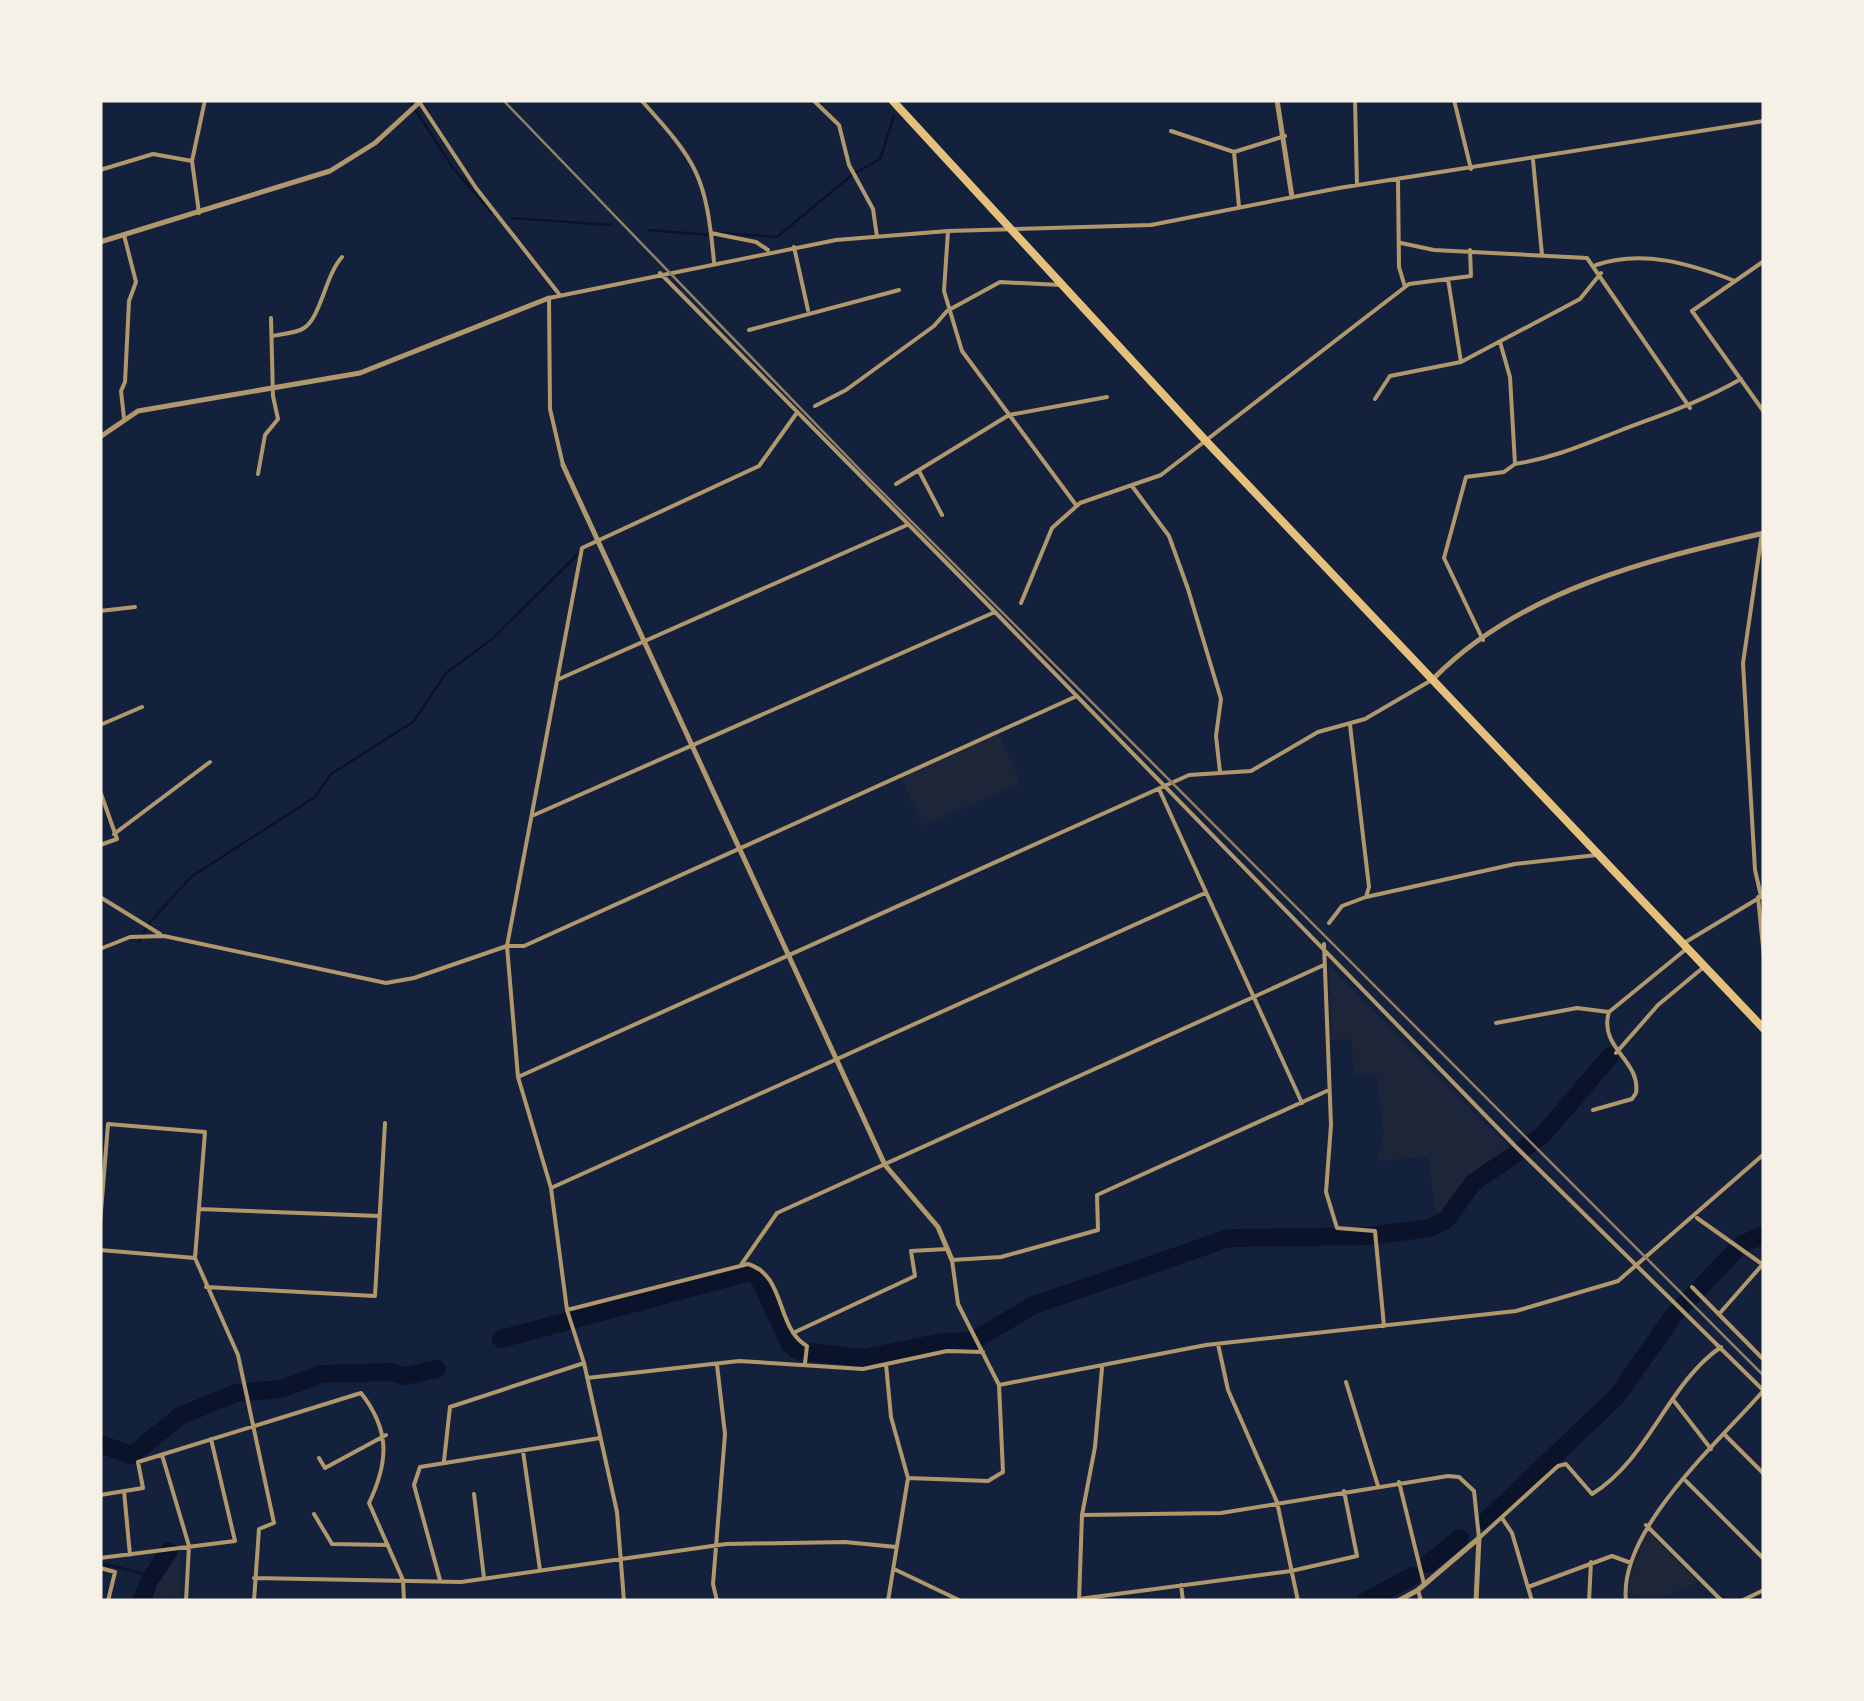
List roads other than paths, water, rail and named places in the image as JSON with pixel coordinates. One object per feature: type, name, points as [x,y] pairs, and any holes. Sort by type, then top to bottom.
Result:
[{"type":"main road","points":[[895,103],[1060,286],[1763,1028]]},
{"type":"street","points":[[200,213],[192,161],[205,100]]},
{"type":"street","points":[[100,242],[308,180],[354,159],[420,100],[476,188],[560,296]]},
{"type":"street","points":[[641,100],[686,150],[708,198],[714,262]]},
{"type":"street","points":[[813,100],[839,126],[849,165],[873,209],[877,237]]},
{"type":"street","points":[[895,103],[909,100]]},
{"type":"street","points":[[1277,100],[1292,197]]},
{"type":"street","points":[[1355,100],[1356,186]]},
{"type":"street","points":[[1454,100],[1471,170]]},
{"type":"street","points":[[100,437],[124,418],[159,406],[360,373],[550,298],[768,251],[948,231],[1151,225],[1356,186],[1764,121]]},
{"type":"street","points":[[1171,131],[1234,152],[1284,136]]},
{"type":"street","points":[[1234,152],[1239,208]]},
{"type":"street","points":[[100,170],[153,154],[192,161]]},
{"type":"street","points":[[1532,160],[1542,256]]},
{"type":"street","points":[[1398,180],[1399,267],[1405,288]]},
{"type":"street","points":[[948,231],[943,262],[947,311],[973,370],[1077,506]]},
{"type":"street","points":[[711,233],[756,242],[768,251]]},
{"type":"street","points":[[124,235],[136,282],[130,301],[125,382],[121,391],[124,418]]},
{"type":"street","points":[[1401,243],[1434,250],[1588,258],[1690,408]]},
{"type":"street","points":[[794,247],[808,312]]},
{"type":"street","points":[[1021,602],[1052,528],[1077,506],[1161,475],[1405,288],[1471,276],[1470,250]]},
{"type":"street","points":[[1596,265],[1621,256],[1690,264],[1736,281]]},
{"type":"street","points":[[272,336],[304,328],[316,313],[330,272],[342,257]]},
{"type":"street","points":[[1764,261],[1692,311],[1764,412]]},
{"type":"street","points":[[660,273],[1517,1148],[1764,1391],[1646,1525],[1632,1563],[1626,1601]]},
{"type":"street","points":[[1375,399],[1390,376],[1461,362],[1580,299],[1601,273]]},
{"type":"street","points":[[1448,279],[1461,362]]},
{"type":"street","points":[[815,406],[846,390],[934,326],[947,311],[1000,282],[1060,286]]},
{"type":"street","points":[[749,330],[899,290]]},
{"type":"street","points":[[550,298],[550,409],[563,465],[648,642],[885,1165],[938,1227],[952,1260],[958,1304],[999,1385],[1005,1454],[999,1478],[908,1478]]},
{"type":"street","points":[[258,474],[265,436],[278,420],[272,389],[272,318]]},
{"type":"street","points":[[1500,342],[1510,377],[1515,464]]},
{"type":"street","points":[[1484,640],[1444,558],[1466,477],[1504,472],[1515,464],[1582,449],[1616,432],[1690,408],[1741,379]]},
{"type":"street","points":[[896,484],[1010,415],[1107,397]]},
{"type":"street","points":[[624,1601],[617,1512],[584,1363],[567,1311],[551,1188],[518,1077],[507,946],[582,548],[758,466],[796,414]]},
{"type":"street","points":[[919,470],[942,516]]},
{"type":"street","points":[[1132,486],[1169,536],[1194,608],[1221,699],[1216,736],[1220,772]]},
{"type":"street","points":[[559,679],[907,524]]},
{"type":"street","points":[[518,1077],[1190,775],[1251,771],[1318,732],[1350,724],[1434,678],[1513,620],[1608,574],[1763,533],[1743,663],[1764,957]]},
{"type":"street","points":[[100,612],[135,607]]},
{"type":"street","points":[[534,815],[995,612]]},
{"type":"street","points":[[100,949],[130,937],[164,936],[386,983],[414,978],[507,946],[524,946],[1077,696]]},
{"type":"street","points":[[100,726],[142,707]]},
{"type":"street","points":[[1350,724],[1369,874],[1366,896]]},
{"type":"street","points":[[114,834],[210,762]]},
{"type":"street","points":[[1162,788],[1205,893],[1302,1102]]},
{"type":"street","points":[[100,791],[116,839],[100,845]]},
{"type":"street","points":[[1329,923],[1342,906],[1366,896],[1515,864],[1600,855]]},
{"type":"street","points":[[551,1188],[1205,893]]},
{"type":"street","points":[[1593,1110],[1632,1099],[1636,1093],[1633,1073],[1608,1038],[1609,1012],[1686,945],[1761,896]]},
{"type":"street","points":[[100,897],[164,936]]},
{"type":"street","points":[[1324,944],[1329,1090],[1326,1192],[1337,1228],[1375,1230],[1380,1249],[1384,1326]]},
{"type":"street","points":[[741,1265],[777,1213],[1324,965]]},
{"type":"street","points":[[1616,1054],[1658,1005],[1706,966]]},
{"type":"street","points":[[1496,1023],[1577,1008],[1609,1012]]},
{"type":"street","points":[[1764,1013],[1764,1124]]},
{"type":"street","points":[[952,1260],[1000,1256],[1098,1230],[1098,1195],[1329,1090]]},
{"type":"street","points":[[206,1287],[375,1296],[384,1123]]},
{"type":"street","points":[[100,1224],[108,1124],[205,1132],[195,1258],[238,1355],[274,1523],[259,1529],[254,1601]]},
{"type":"street","points":[[999,1385],[1218,1344],[1516,1311],[1618,1282],[1764,1154]]},
{"type":"street","points":[[199,1209],[380,1216]]},
{"type":"street","points":[[1695,1217],[1763,1264],[1720,1313]]},
{"type":"street","points":[[793,1332],[915,1276],[912,1252],[948,1249]]},
{"type":"street","points":[[100,1250],[195,1258]]},
{"type":"street","points":[[567,1311],[741,1265],[755,1265],[767,1274],[793,1332],[807,1346],[805,1365]]},
{"type":"street","points":[[1692,1287],[1764,1360]]},
{"type":"street","points":[[1218,1344],[1228,1390],[1277,1502],[1298,1601]]},
{"type":"street","points":[[1398,1601],[1421,1588],[1558,1466],[1566,1464],[1592,1494],[1608,1484],[1645,1444],[1703,1359],[1721,1347]]},
{"type":"street","points":[[587,1378],[739,1361],[863,1369],[947,1351],[983,1351]]},
{"type":"street","points":[[444,1464],[450,1407],[584,1363]]},
{"type":"street","points":[[886,1364],[891,1417],[908,1478],[888,1601]]},
{"type":"street","points":[[717,1366],[725,1434],[713,1584],[717,1601]]},
{"type":"street","points":[[1102,1366],[1098,1432],[1082,1515],[1079,1600],[1292,1570],[1356,1556],[1344,1491]]},
{"type":"street","points":[[1346,1382],[1378,1486]]},
{"type":"street","points":[[100,1494],[143,1488],[138,1462],[361,1393],[378,1415],[386,1436],[382,1474],[369,1503],[403,1580],[404,1601]]},
{"type":"street","points":[[1674,1401],[1711,1450]]},
{"type":"street","points":[[1725,1435],[1764,1474]]},
{"type":"street","points":[[319,1458],[325,1468],[386,1436]]},
{"type":"street","points":[[440,1581],[414,1485],[420,1468],[600,1438]]},
{"type":"street","points":[[100,1558],[235,1540],[211,1439]]},
{"type":"street","points":[[524,1451],[540,1570]]},
{"type":"street","points":[[162,1454],[189,1546],[186,1601]]},
{"type":"street","points":[[1082,1515],[1221,1514],[1399,1482],[1460,1477],[1474,1491],[1479,1538],[1476,1601]]},
{"type":"street","points":[[1686,1480],[1764,1559]]},
{"type":"street","points":[[1399,1482],[1421,1601]]},
{"type":"street","points":[[124,1491],[130,1555]]},
{"type":"street","points":[[474,1494],[484,1578]]},
{"type":"street","points":[[314,1514],[332,1544],[388,1545]]},
{"type":"street","points":[[1502,1518],[1512,1534],[1532,1601]]},
{"type":"street","points":[[1646,1525],[1722,1601]]},
{"type":"street","points":[[254,1578],[440,1581],[715,1545],[845,1542],[896,1548]]},
{"type":"street","points":[[1528,1587],[1612,1556],[1632,1563]]},
{"type":"street","points":[[1590,1601],[1591,1562]]},
{"type":"street","points":[[100,1568],[115,1572],[108,1601]]},
{"type":"street","points":[[894,1569],[962,1601]]},
{"type":"street","points":[[1182,1585],[1184,1601]]},
{"type":"street","points":[[1741,1601],[1764,1590]]},
{"type":"waterway","points":[[409,100],[453,168],[492,213]]},
{"type":"waterway","points":[[719,233],[777,237],[852,175],[880,159],[894,116]]},
{"type":"waterway","points":[[512,218],[610,225]]},
{"type":"waterway","points":[[648,230],[711,235]]},
{"type":"waterway","points":[[139,942],[150,922],[191,877],[315,797],[331,774],[413,722],[446,673],[492,639],[578,554]]},
{"type":"waterway","points":[[501,1339],[750,1272],[759,1278],[790,1345],[799,1351],[863,1358],[942,1342],[973,1341],[1034,1305],[1229,1238],[1368,1236],[1430,1228],[1447,1219],[1473,1183],[1543,1135],[1610,1056]]},
{"type":"waterway","points":[[1742,1244],[1764,1235]]},
{"type":"waterway","points":[[1486,1521],[1617,1396],[1674,1315],[1734,1252]]},
{"type":"waterway","points":[[100,1444],[132,1455],[180,1416],[236,1393],[281,1389],[322,1374],[390,1372],[405,1376],[437,1369]]},
{"type":"waterway","points":[[1428,1564],[1460,1538]]},
{"type":"waterway","points":[[142,1601],[149,1581],[169,1551]]},
{"type":"waterway","points":[[100,1563],[153,1576]]},
{"type":"waterway","points":[[1366,1601],[1413,1576]]},
{"type":"railway","points":[[503,100],[864,474],[1764,1376]]}]
